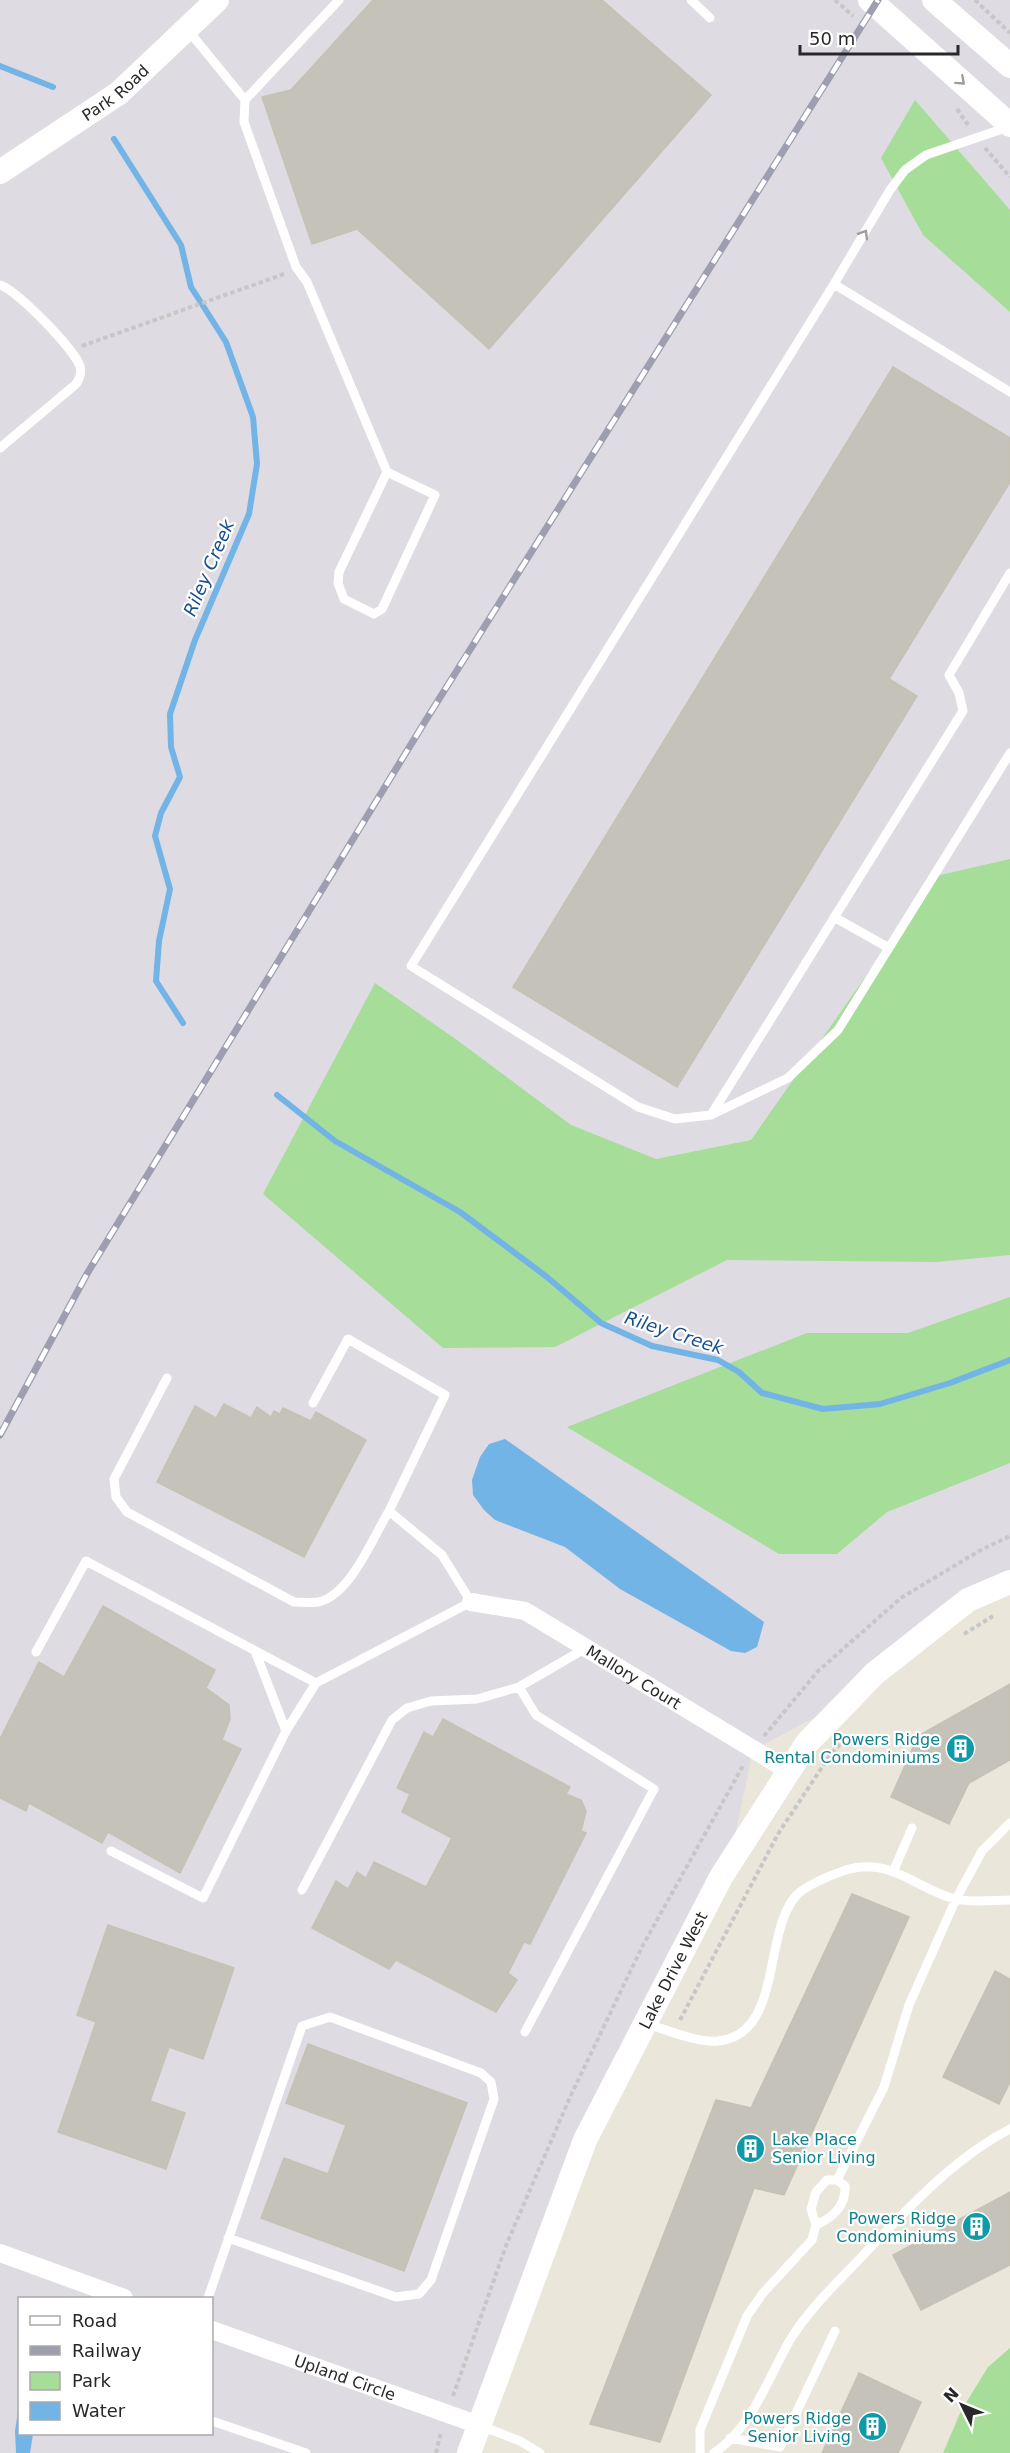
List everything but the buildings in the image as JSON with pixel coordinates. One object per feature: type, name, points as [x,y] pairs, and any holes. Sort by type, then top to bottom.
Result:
[{"type":"street","name":"Park Road","points":[[0,172],[118,93],[217,0]]},
{"type":"street","points":[[870,0],[1010,125]]},
{"type":"street","points":[[934,0],[1010,66]]},
{"type":"street","name":"Lake Drive West","points":[[469,2453],[585,2140],[721,1877],[807,1743],[874,1674],[968,1600],[1010,1582]]},
{"type":"street","name":"Mallory Court","points":[[471,1602],[525,1611],[789,1771]]},
{"type":"street","points":[[0,2253],[121,2297]]},
{"type":"street","name":"Upland Circle","points":[[213,2330],[479,2425]]},
{"type":"lane","points":[[339,0],[245,100],[244,122],[296,267],[307,282],[387,472],[435,495],[382,609],[374,614],[344,599],[338,583],[339,572],[387,472]]},
{"type":"lane","points":[[691,0],[710,18]]},
{"type":"lane","points":[[187,29],[245,100]]},
{"type":"lane","points":[[1010,125],[926,155],[905,170],[890,190],[411,966],[638,1107],[675,1119],[711,1115],[788,1078],[838,1030],[1010,753]]},
{"type":"lane","points":[[834,284],[1010,392]]},
{"type":"lane","points":[[0,285],[22,299],[70,351],[80,367],[81,377],[76,384],[0,448]]},
{"type":"lane","points":[[711,1115],[963,711],[959,693],[949,675],[1010,573]]},
{"type":"lane","points":[[834,917],[889,948]]},
{"type":"lane","points":[[167,1378],[114,1479],[116,1497],[127,1512],[294,1602],[318,1602],[334,1596],[347,1584],[388,1511],[445,1395],[348,1340],[314,1403]]},
{"type":"lane","points":[[111,1851],[203,1898],[286,1731],[316,1683],[471,1602],[442,1555],[388,1511]]},
{"type":"lane","points":[[36,1652],[86,1561],[316,1683]]},
{"type":"lane","points":[[302,1890],[392,1720],[407,1708],[431,1701],[477,1699],[519,1687],[586,1648]]},
{"type":"lane","points":[[255,1651],[286,1731]]},
{"type":"lane","points":[[519,1687],[536,1714],[654,1789],[525,2032]]},
{"type":"lane","points":[[837,2180],[884,2087],[909,2006],[956,1899],[982,1851],[1010,1823]]},
{"type":"lane","points":[[893,1872],[912,1828]]},
{"type":"lane","points":[[645,2023],[717,2042],[733,2038],[753,2023],[766,1997],[782,1921],[795,1895],[845,1870],[877,1866],[956,1899],[1010,1900]]},
{"type":"lane","points":[[208,2297],[228,2238],[302,2026],[330,2017],[481,2073],[490,2082],[494,2099],[431,2280],[418,2294],[396,2297],[228,2238]]},
{"type":"lane","points":[[714,2453],[743,2424],[791,2339],[820,2300],[940,2176],[1010,2128]]},
{"type":"lane","points":[[700,2453],[700,2430],[747,2316],[763,2293],[812,2240],[816,2226],[810,2209],[816,2192],[827,2180],[837,2180],[845,2187],[838,2209],[834,2217],[816,2226]]},
{"type":"lane","points":[[730,2438],[780,2447],[835,2331]]},
{"type":"lane","points":[[213,2421],[306,2453]]},
{"type":"lane","points":[[479,2425],[520,2441],[540,2453]]},
{"type":"path","points":[[835,0],[861,23]]},
{"type":"path","points":[[975,0],[1010,33]]},
{"type":"path","points":[[955,106],[977,138],[1010,177]]},
{"type":"path","points":[[70,351],[162,316],[275,278]]},
{"type":"path","points":[[962,1635],[998,1612]]},
{"type":"path","points":[[674,2032],[778,1834],[830,1755],[844,1740]]},
{"type":"shaded area","points":[[0,0],[1010,0],[1010,1593],[935,1627],[850,1699],[753,1750],[729,1864],[545,2246],[469,2453],[0,2453]]},
{"type":"green space","points":[[915,100],[1010,210],[1010,312],[923,235],[881,158]]},
{"type":"green space","points":[[1010,859],[1010,1255],[936,1262],[727,1260],[555,1347],[443,1348],[263,1194],[375,983],[457,1040],[571,1125],[656,1159],[751,1140],[936,876]]},
{"type":"green space","points":[[1010,1297],[1010,1463],[887,1512],[837,1554],[779,1554],[567,1427],[807,1333],[908,1333]]},
{"type":"green space","points":[[1010,2348],[1010,2453],[943,2453],[961,2411],[988,2367]]},
{"type":"water","points":[[505,1439],[764,1622],[757,1647],[745,1653],[731,1651],[620,1589],[565,1547],[495,1520],[473,1495],[472,1480],[480,1457],[489,1444]]},
{"type":"water","points":[[18,2412],[18,2435],[33,2435],[30,2453],[16,2453],[15,2431]]},
{"type":"waterway","name":"Riley Creek","points":[[0,66],[53,87]]},
{"type":"waterway","name":"Riley Creek","points":[[114,139],[181,245],[191,287],[226,342],[253,417],[257,464],[249,514],[195,640],[170,714],[171,747],[180,777],[161,813],[155,836],[170,889],[159,941],[156,981],[183,1023]]},
{"type":"waterway","name":"Riley Creek","points":[[277,1095],[335,1141],[460,1212],[547,1277],[601,1323],[652,1346],[718,1360],[739,1372],[762,1393],[823,1409],[880,1404],[950,1383],[1010,1360]]},
{"type":"railway","points":[[0,1435],[88,1272],[429,715],[878,0]]},
{"type":"place","name":"Powers Ridge Rental Condominiums","points":[[961,1748]]},
{"type":"place","name":"Lake Place Senior Living","points":[[751,2148]]},
{"type":"place","name":"Powers Ridge Condominiums","points":[[977,2227]]},
{"type":"place","name":"Powers Ridge Senior Living","points":[[872,2427]]}]
